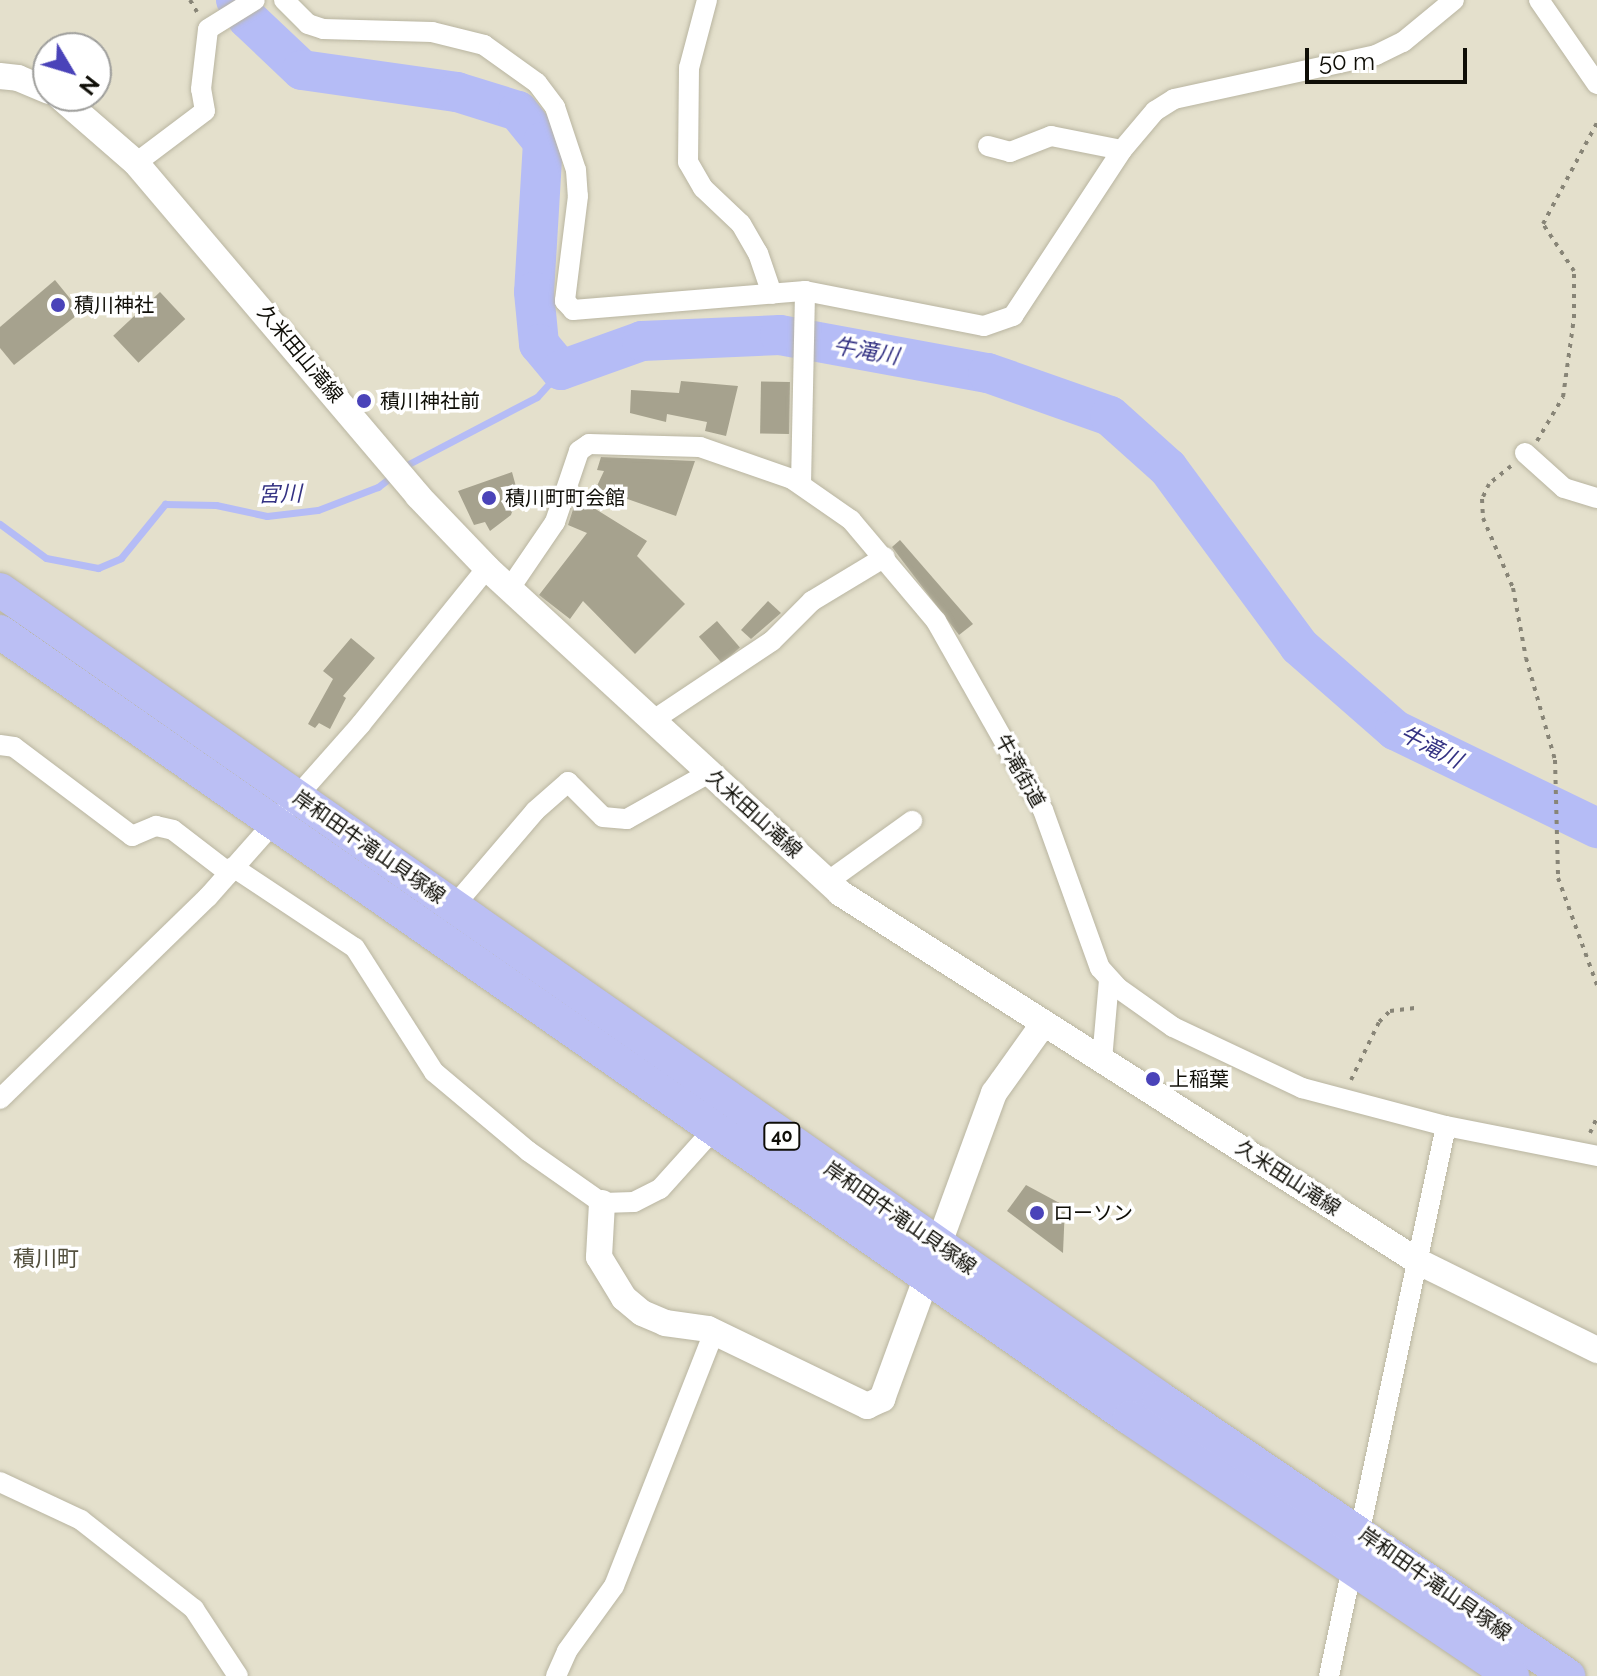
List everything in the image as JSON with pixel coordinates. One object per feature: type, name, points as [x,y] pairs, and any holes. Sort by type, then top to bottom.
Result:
[{"type":"main road","name":"岸和田牛滝山貝塚線","points":[[0,590],[283,809],[714,1129],[1512,1676]]},
{"type":"main road","name":"岸和田牛滝山貝塚線","points":[[0,632],[283,809],[454,906],[938,1245],[1568,1676]]},
{"type":"street","points":[[136,163],[205,111],[201,89],[208,29],[255,0]]},
{"type":"street","points":[[284,0],[308,24],[323,29],[432,32],[484,45],[537,83],[555,107],[576,170],[578,196],[565,301],[573,310],[805,291],[984,326],[1013,316],[1122,150],[1155,111],[1174,99],[1376,55],[1403,42],[1454,0]]},
{"type":"street","points":[[707,0],[689,68],[688,162],[703,188],[741,224],[772,294]]},
{"type":"street","points":[[1539,0],[1597,84]]},
{"type":"street","points":[[0,76],[18,78],[32,84]]},
{"type":"street","name":"久米田山滝線","points":[[77,112],[136,163],[418,496],[487,568],[827,882],[1419,1262],[1597,1350]]},
{"type":"street","points":[[988,146],[1010,152],[1051,136],[1122,150]]},
{"type":"street","points":[[801,484],[805,291]]},
{"type":"street","name":"牛滝街道","points":[[510,588],[555,522],[579,451],[589,444],[700,447],[726,452],[801,484],[851,520],[936,621],[1043,810],[1089,940],[1109,980],[1173,1027],[1341,1101],[1597,1156]]},
{"type":"street","points":[[1525,453],[1564,488],[1597,498]]},
{"type":"street","points":[[652,721],[772,641],[812,601],[885,557]]},
{"type":"street","points":[[0,1099],[87,1019],[231,870],[361,724],[487,568]]},
{"type":"street","points":[[0,745],[14,747],[132,836],[156,826],[173,830],[355,948],[434,1072],[528,1151],[602,1203],[634,1202],[660,1189],[714,1129]]},
{"type":"street","points":[[454,906],[535,811],[568,782],[603,817],[627,819],[709,773]]},
{"type":"street","points":[[827,882],[912,821]]},
{"type":"street","points":[[1102,1060],[1109,980]]},
{"type":"street","points":[[602,1203],[599,1257],[624,1298],[665,1323],[714,1332],[867,1406],[882,1399],[994,1093],[1044,1023]]},
{"type":"street","points":[[1329,1676],[1446,1126]]},
{"type":"street","points":[[556,1676],[567,1651],[614,1586],[714,1332]]},
{"type":"street","points":[[0,1482],[81,1520],[194,1609],[238,1676]]},
{"type":"path","points":[[1555,760],[1553,817],[1558,878],[1597,985]]},
{"type":"path","points":[[1341,1101],[1379,1022],[1390,1011],[1415,1008]]},
{"type":"building","points":[[55,280],[81,312],[14,365],[0,348],[0,327]]},
{"type":"building","points":[[160,292],[185,319],[138,363],[113,336]]},
{"type":"building","points":[[681,381],[738,386],[726,436],[705,431],[707,422],[667,414],[666,422],[630,413],[631,390],[679,393]]},
{"type":"building","points":[[761,381],[790,382],[789,434],[760,433]]},
{"type":"building","points":[[601,457],[695,461],[676,516],[596,488],[604,471],[597,470]]},
{"type":"building","name":"積川町町会館","points":[[512,472],[518,494],[511,515],[490,531],[485,522],[474,525],[458,491]]},
{"type":"building","points":[[575,503],[589,505],[647,541],[637,556],[685,604],[635,654],[583,601],[570,619],[539,595],[587,533],[568,525]]},
{"type":"building","points":[[900,540],[973,624],[959,635],[892,547]]},
{"type":"building","points":[[768,601],[781,613],[751,639],[741,630]]},
{"type":"building","points":[[717,621],[740,647],[722,663],[699,637]]},
{"type":"building","points":[[351,638],[375,658],[343,696],[346,698],[330,729],[319,723],[315,728],[308,724],[333,679],[323,671]]},
{"type":"building","points":[[1026,1185],[1065,1206],[1063,1253],[1007,1211]]},
{"type":"waterway","name":"牛滝川","points":[[236,0],[248,19],[302,70],[457,92],[518,111],[543,142],[534,292],[539,344],[561,370],[642,341],[780,335],[988,373],[1110,416],[1168,468],[1299,646],[1395,730],[1597,828]]},
{"type":"waterway","name":"宮川","points":[[401,468],[537,397],[561,370]]},
{"type":"waterway","name":"宮川","points":[[0,524],[46,558],[98,568],[121,558],[165,504],[216,505],[267,516],[318,510],[378,487],[392,476]]},
{"type":"place","name":"積川神社","points":[[58,305]]},
{"type":"place","name":"積川神社前","points":[[364,401]]},
{"type":"place","name":"積川町町会館","points":[[489,498]]},
{"type":"place","name":"上稲葉","points":[[1153,1079]]},
{"type":"place","name":"ローソン","points":[[1037,1213]]},
{"type":"district","name":"積川町","points":[[46,1259]]}]
